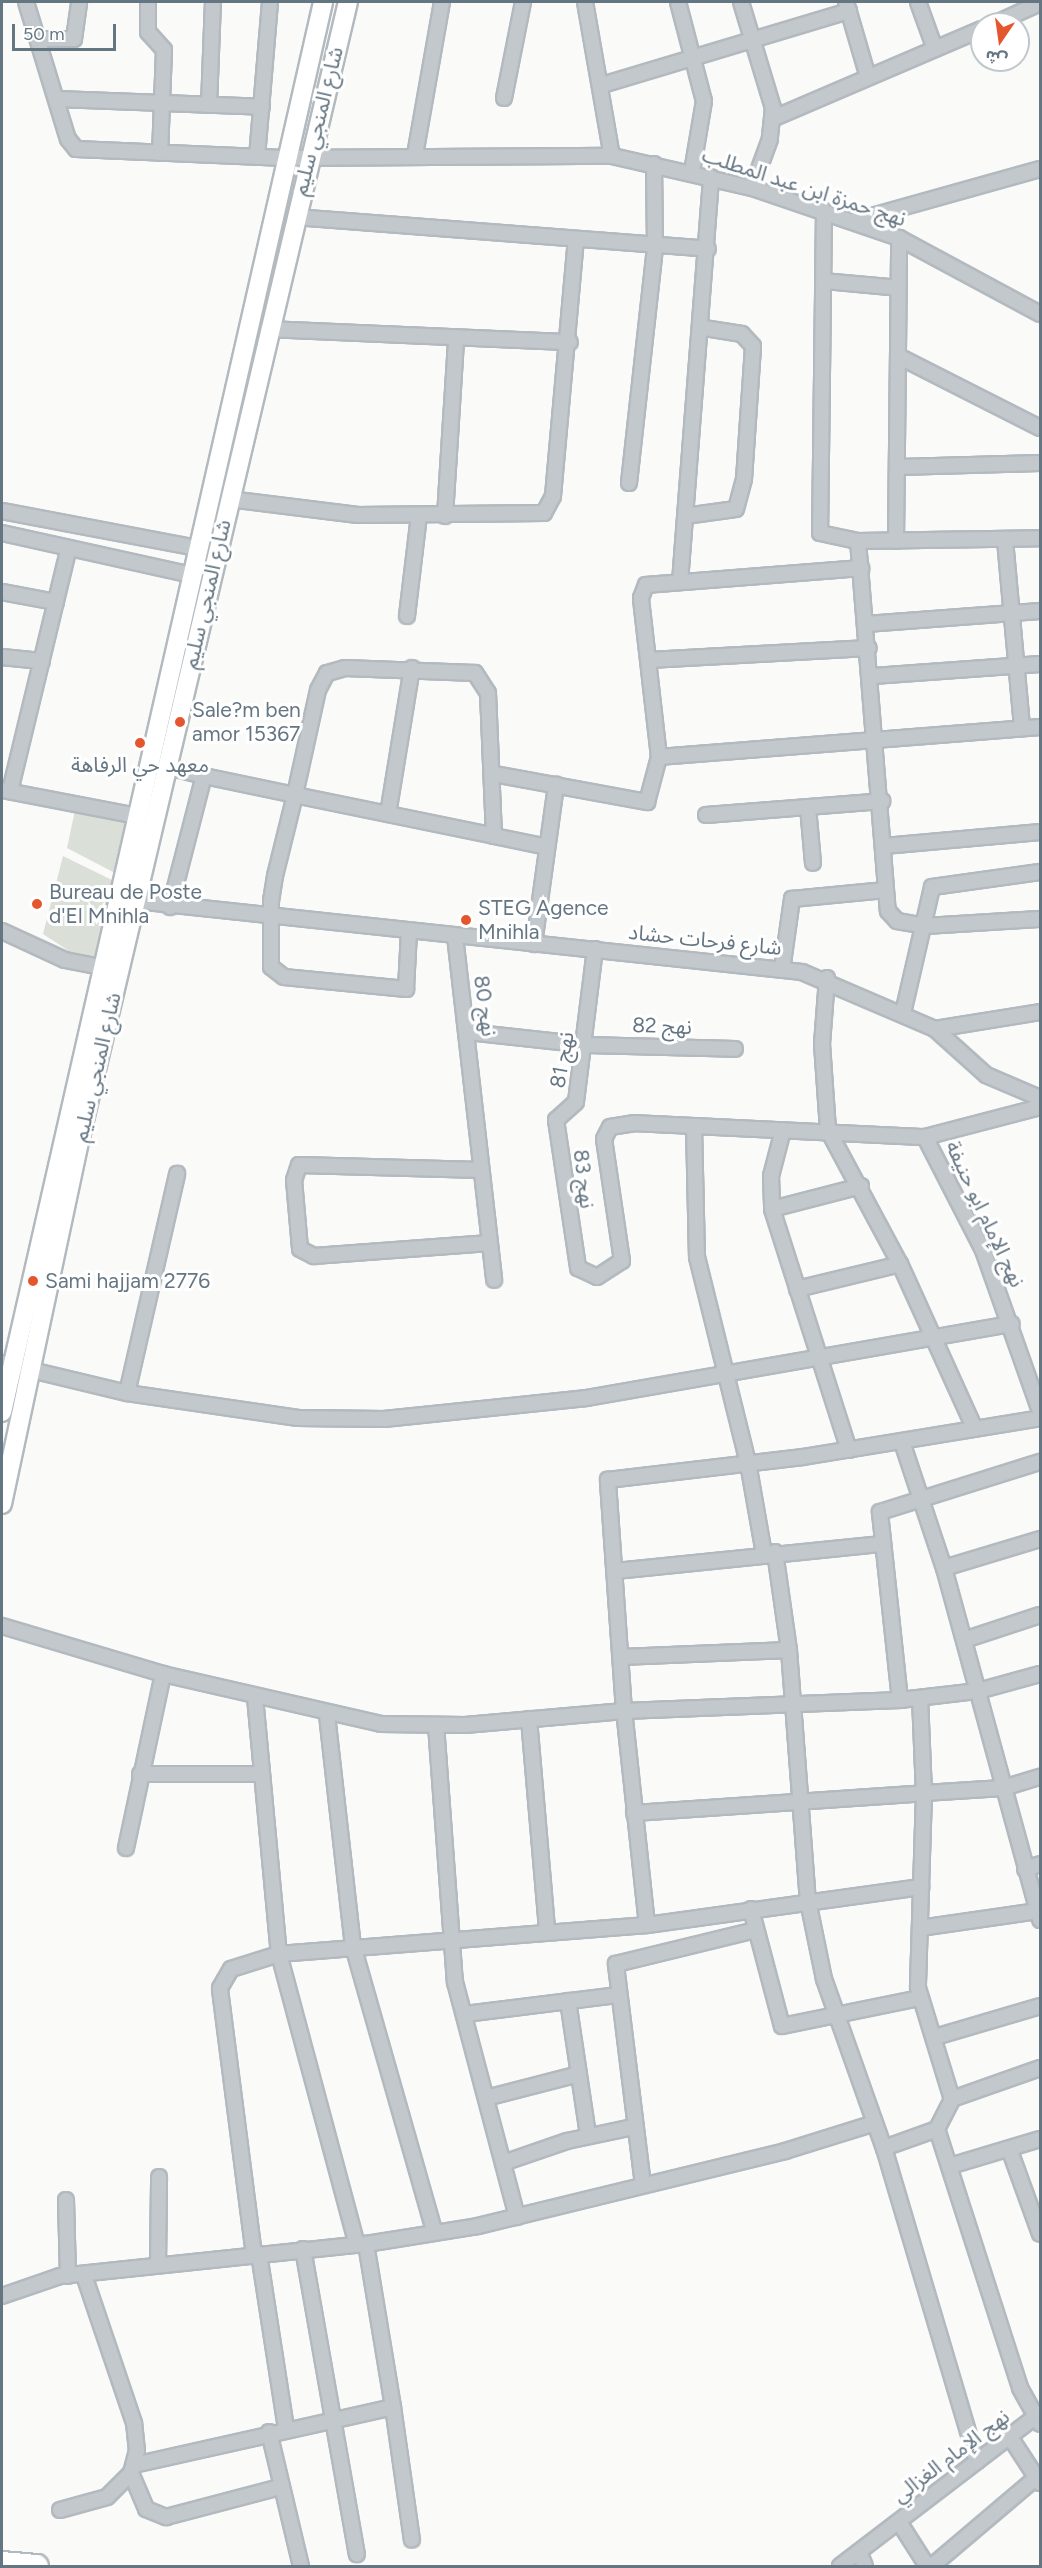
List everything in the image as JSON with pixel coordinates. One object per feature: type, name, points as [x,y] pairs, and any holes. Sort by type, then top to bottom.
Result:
[{"type":"highway","points":[[2,2563],[37,2566]]},
{"type":"main road","name":"شارع المنجي سليم","points":[[2,1412],[6,1364],[102,967],[285,158],[323,2]]},
{"type":"main road","name":"شارع المنجي سليم","points":[[2,1504],[30,1369],[307,158],[348,2]]},
{"type":"street","name":"نهج حمزة ابن عبد المطلب","points":[[26,2],[58,99],[68,140],[76,148],[285,158],[415,155],[612,156],[692,172],[752,188],[854,221],[899,238],[1041,314]]},
{"type":"street","points":[[38,39],[74,39],[79,2]]},
{"type":"street","points":[[148,2],[148,32],[164,50],[160,153]]},
{"type":"street","points":[[209,105],[213,2]]},
{"type":"street","points":[[257,157],[270,2]]},
{"type":"street","points":[[415,155],[442,2]]},
{"type":"street","points":[[504,98],[523,2]]},
{"type":"street","points":[[585,2],[602,85],[612,156]]},
{"type":"street","points":[[678,2],[695,59],[704,101],[692,172]]},
{"type":"street","points":[[741,2],[756,42],[774,118],[752,188]]},
{"type":"street","points":[[918,2],[935,49]]},
{"type":"street","points":[[1021,12],[1041,3]]},
{"type":"street","points":[[602,85],[756,42],[847,6],[868,77]]},
{"type":"street","points":[[774,118],[970,34]]},
{"type":"street","points":[[58,99],[262,107]]},
{"type":"street","points":[[628,483],[655,246],[654,164]]},
{"type":"street","points":[[854,221],[1041,169]]},
{"type":"street","points":[[680,582],[703,328],[711,177]]},
{"type":"street","points":[[824,211],[817,526],[824,537],[858,541],[1041,538]]},
{"type":"street","points":[[295,217],[708,249]]},
{"type":"street","points":[[896,541],[899,467],[899,238]]},
{"type":"street","points":[[229,499],[317,513],[419,516],[537,515],[549,509],[570,342],[576,240]]},
{"type":"street","points":[[824,281],[899,288]]},
{"type":"street","points":[[685,516],[736,509],[744,478],[753,346],[742,334],[703,328]]},
{"type":"street","points":[[268,329],[456,341],[570,342]]},
{"type":"street","points":[[445,516],[456,341]]},
{"type":"street","points":[[900,357],[1041,428]]},
{"type":"street","points":[[899,467],[1041,463]]},
{"type":"street","points":[[2,510],[198,548]]},
{"type":"street","points":[[407,616],[419,516]]},
{"type":"street","points":[[2,533],[192,575]]},
{"type":"street","points":[[1005,540],[1022,728]]},
{"type":"street","points":[[858,541],[873,676],[886,890],[891,916],[924,926],[1041,919]]},
{"type":"street","points":[[69,548],[42,661],[6,790],[137,816]]},
{"type":"street","points":[[494,774],[647,802],[658,757],[643,590],[653,582],[680,582],[861,568]]},
{"type":"street","points":[[2,592],[56,602]]},
{"type":"street","points":[[866,624],[1041,611]]},
{"type":"street","points":[[649,660],[869,648]]},
{"type":"street","points":[[2,657],[42,661]]},
{"type":"street","points":[[873,676],[1041,664]]},
{"type":"street","points":[[388,814],[412,668]]},
{"type":"street","points":[[409,931],[409,986],[398,991],[274,973],[268,919],[318,690],[327,673],[412,668],[461,670],[484,680],[494,774],[494,836]]},
{"type":"street","points":[[658,757],[877,736],[1041,727]]},
{"type":"street","points":[[168,767],[547,848]]},
{"type":"street","points":[[170,907],[204,776]]},
{"type":"street","points":[[534,944],[556,785]]},
{"type":"street","points":[[706,815],[882,801]]},
{"type":"street","points":[[808,807],[813,863]]},
{"type":"street","points":[[884,846],[1041,832]]},
{"type":"street","points":[[903,1012],[932,887],[1041,872]]},
{"type":"street","points":[[782,970],[792,899],[886,890]]},
{"type":"street","name":"شارع فرحات حشاد","points":[[116,898],[268,919],[595,949],[782,970],[827,978],[935,1029],[986,1075],[1041,1098]]},
{"type":"street","points":[[2,931],[65,960],[102,967]]},
{"type":"street","name":"نهج 80","points":[[455,936],[474,1081],[481,1170],[495,1280]]},
{"type":"street","name":"نهج 81","points":[[556,1124],[557,1117],[576,1102],[587,1045],[595,949]]},
{"type":"street","points":[[827,978],[822,1044],[828,1130],[861,1186],[900,1264],[975,1429]]},
{"type":"street","points":[[935,1029],[1041,1012]]},
{"type":"street","name":"نهج 82","points":[[468,1032],[587,1045],[735,1049]]},
{"type":"street","points":[[924,1137],[1041,1107]]},
{"type":"street","name":"نهج 83","points":[[556,1124],[571,1240],[578,1268],[597,1277],[622,1261],[604,1139],[610,1127],[620,1124],[694,1126]]},
{"type":"street","points":[[694,1126],[697,1257],[748,1463],[789,1650],[807,1901],[835,2017],[884,2148],[977,2462]]},
{"type":"street","name":"نهج الإمام ابو حنيفة","points":[[694,1126],[828,1130],[924,1137],[970,1221],[1012,1324],[1041,1411]]},
{"type":"street","points":[[783,1130],[771,1176],[772,1209],[849,1450]]},
{"type":"street","points":[[481,1170],[299,1165],[294,1180],[300,1249],[314,1256],[490,1243]]},
{"type":"street","points":[[128,1393],[177,1174]]},
{"type":"street","points":[[772,1209],[861,1186]]},
{"type":"street","points":[[797,1289],[900,1264]]},
{"type":"street","points":[[6,1364],[128,1393],[298,1418],[384,1419],[587,1398],[1012,1324]]},
{"type":"street","points":[[647,1925],[624,1711],[615,1571],[606,1488],[612,1477],[849,1450],[1041,1418]]},
{"type":"street","points":[[902,1442],[944,1568],[1039,1915],[920,1928]]},
{"type":"street","points":[[900,1700],[880,1512],[920,1496],[1041,1462]]},
{"type":"street","points":[[944,1568],[1041,1539]]},
{"type":"street","points":[[615,1571],[769,1553],[883,1544]]},
{"type":"street","points":[[964,1640],[1041,1615]]},
{"type":"street","points":[[2,1626],[163,1674],[327,1715],[436,1725],[624,1711],[900,1700],[978,1691],[1041,1674]]},
{"type":"street","points":[[621,1657],[789,1650]]},
{"type":"street","points":[[126,1848],[163,1674]]},
{"type":"street","points":[[255,1697],[279,1954],[361,2244],[393,2408],[412,2540]]},
{"type":"street","points":[[884,2148],[937,2128],[952,2099],[935,2037],[920,1998],[924,1793],[920,1698]]},
{"type":"street","points":[[327,1715],[353,1946],[435,2233]]},
{"type":"street","points":[[529,1719],[547,1929]]},
{"type":"street","points":[[436,1725],[448,1937],[465,2014],[517,2217]]},
{"type":"street","points":[[140,1774],[262,1774]]},
{"type":"street","points":[[634,1813],[1003,1788],[1041,1777]]},
{"type":"street","points":[[1025,1869],[1041,1864]]},
{"type":"street","points":[[286,2428],[257,2254],[220,1988],[231,1969],[279,1954],[547,1929],[647,1925],[921,1887]]},
{"type":"street","points":[[751,1909],[779,2024],[793,2028],[920,1998]]},
{"type":"street","points":[[643,2185],[633,2127],[617,1995],[619,1961],[756,1930]]},
{"type":"street","points":[[465,2014],[617,1995]]},
{"type":"street","points":[[568,2001],[588,2135]]},
{"type":"street","points":[[935,2037],[1041,2006]]},
{"type":"street","points":[[952,2099],[1041,2068]]},
{"type":"street","points":[[486,2098],[579,2074]]},
{"type":"street","points":[[2,2296],[68,2276],[361,2244],[517,2217],[785,2151],[875,2123]]},
{"type":"street","points":[[503,2163],[588,2135],[633,2127]]},
{"type":"street","points":[[937,2128],[1020,2388],[1039,2418]]},
{"type":"street","points":[[950,2166],[1010,2151],[1041,2139]]},
{"type":"street","points":[[1010,2151],[1041,2234]]},
{"type":"street","points":[[158,2265],[159,2177]]},
{"type":"street","points":[[66,2200],[68,2276]]},
{"type":"street","points":[[303,2249],[357,2554]]},
{"type":"street","points":[[84,2275],[134,2423],[132,2469],[146,2509],[166,2517],[280,2487]]},
{"type":"street","points":[[60,2510],[107,2497],[132,2469],[286,2428],[393,2408]]},
{"type":"street","name":"نهج الإمام الغزالي","points":[[927,2566],[899,2522],[1010,2437],[1039,2418]]},
{"type":"street","points":[[269,2432],[280,2487],[301,2566]]},
{"type":"street","points":[[932,2566],[1039,2480],[1010,2437]]},
{"type":"street","points":[[840,2566],[899,2522]]},
{"type":"street","points":[[859,2552],[864,2566]]},
{"type":"shaded area","points":[[77,801],[127,816],[115,873],[67,848]]},
{"type":"shaded area","points":[[63,856],[114,881],[93,973],[79,970],[69,951],[43,934]]},
{"type":"place","name":"Sale?m ben amor 15367","points":[[180,722]]},
{"type":"place","name":"معهد حي الرفاهة","points":[[140,743]]},
{"type":"place","name":"Bureau de Poste d'El Mnihla","points":[[37,904]]},
{"type":"place","name":"STEG Agence Mnihla","points":[[466,920]]},
{"type":"place","name":"Sami hajjam 2776","points":[[33,1281]]}]
